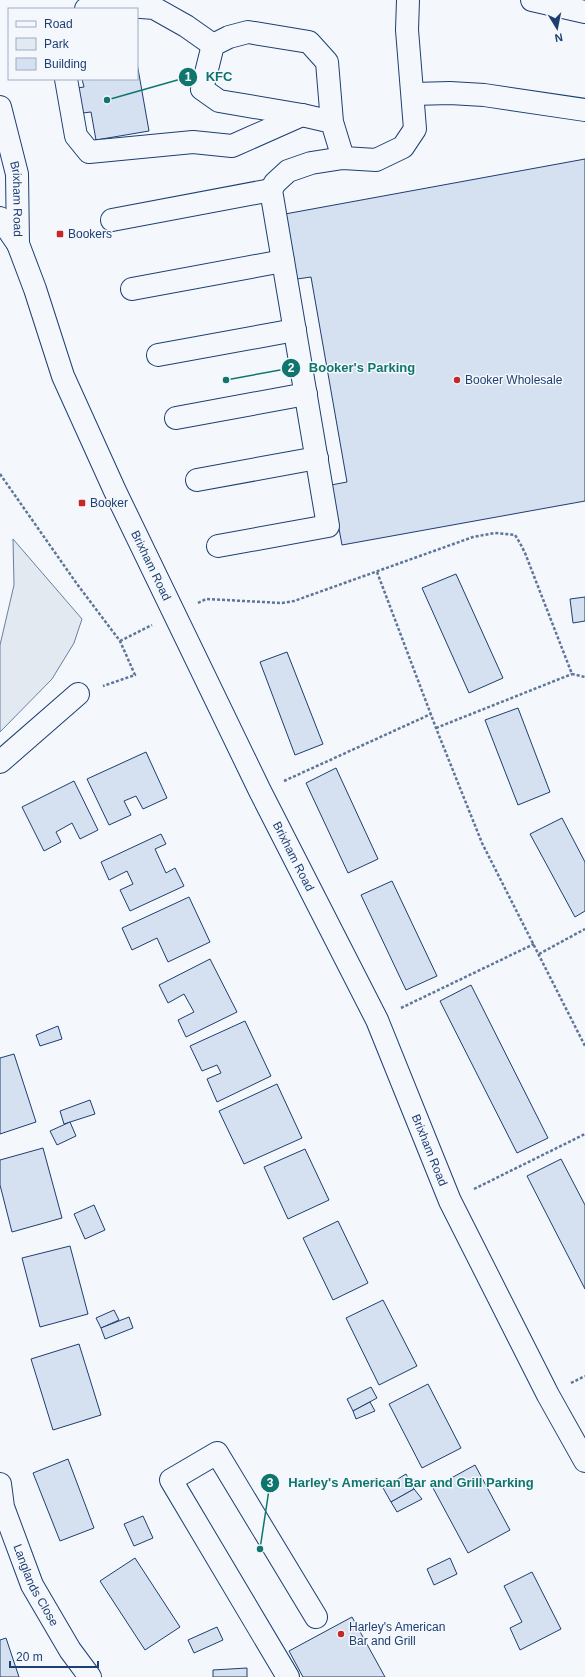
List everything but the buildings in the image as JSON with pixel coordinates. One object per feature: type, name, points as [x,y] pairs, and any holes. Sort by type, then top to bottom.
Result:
[{"type":"main road","points":[[218,546],[328,526],[271,190],[275,182],[288,171],[311,163],[343,158],[376,160],[403,147],[415,128],[407,30],[408,0]]},
{"type":"main road","points":[[536,0],[585,12]]},
{"type":"main road","points":[[90,8],[104,4],[154,8],[186,26],[213,45]]},
{"type":"main road","points":[[332,122],[302,115],[219,101],[202,89],[213,45],[229,37],[248,32],[309,42],[327,62],[332,122],[343,158]]},
{"type":"main road","points":[[66,80],[76,136],[89,152],[192,142],[232,146],[302,115]]},
{"type":"main road","points":[[413,94],[450,93],[484,95],[585,110]]},
{"type":"main road","name":"Brixham Road","points":[[0,108],[17,174],[18,244]]},
{"type":"main road","points":[[112,220],[271,190]]},
{"type":"main road","name":"Brixham Road","points":[[0,218],[18,244],[35,288],[63,376],[115,491],[260,791],[376,1020],[450,1201],[548,1395],[585,1461]]},
{"type":"main road","points":[[132,289],[283,261]]},
{"type":"main road","points":[[158,355],[295,330]]},
{"type":"main road","points":[[176,418],[306,394]]},
{"type":"main road","points":[[197,480],[317,458]]},
{"type":"main road","points":[[0,762],[78,694]]},
{"type":"main road","points":[[288,1677],[171,1480],[217,1453],[316,1617]]},
{"type":"main road","name":"Langlands Close","points":[[0,1484],[3,1507],[32,1585],[70,1650],[90,1677]]},
{"type":"path","points":[[0,474],[77,584],[120,641],[135,675],[78,694]]},
{"type":"path","points":[[120,641],[174,613],[206,599],[282,603],[294,601],[377,572],[428,552],[473,537],[495,533],[515,535],[523,548],[572,674]]},
{"type":"path","points":[[377,572],[436,728],[482,843],[585,1046]]},
{"type":"path","points":[[436,728],[572,674],[585,677]]},
{"type":"path","points":[[260,791],[431,714]]},
{"type":"path","points":[[539,954],[585,929]]},
{"type":"path","points":[[376,1020],[534,944]]},
{"type":"path","points":[[450,1201],[585,1134]]},
{"type":"green space","points":[[13,539],[82,619],[74,643],[52,679],[0,732],[0,645],[14,585]]},
{"type":"place","name":"KFC","points":[[107,100]]},
{"type":"place","name":"Bookers","points":[[60,234]]},
{"type":"place","name":"Booker's Parking","points":[[226,380]]},
{"type":"place","name":"Booker Wholesale","points":[[457,380]]},
{"type":"place","name":"Booker","points":[[82,503]]},
{"type":"place","name":"Harley's American Bar and Grill Parking","points":[[260,1549]]},
{"type":"place","name":"Harley's American Bar and Grill","points":[[341,1634]]}]
